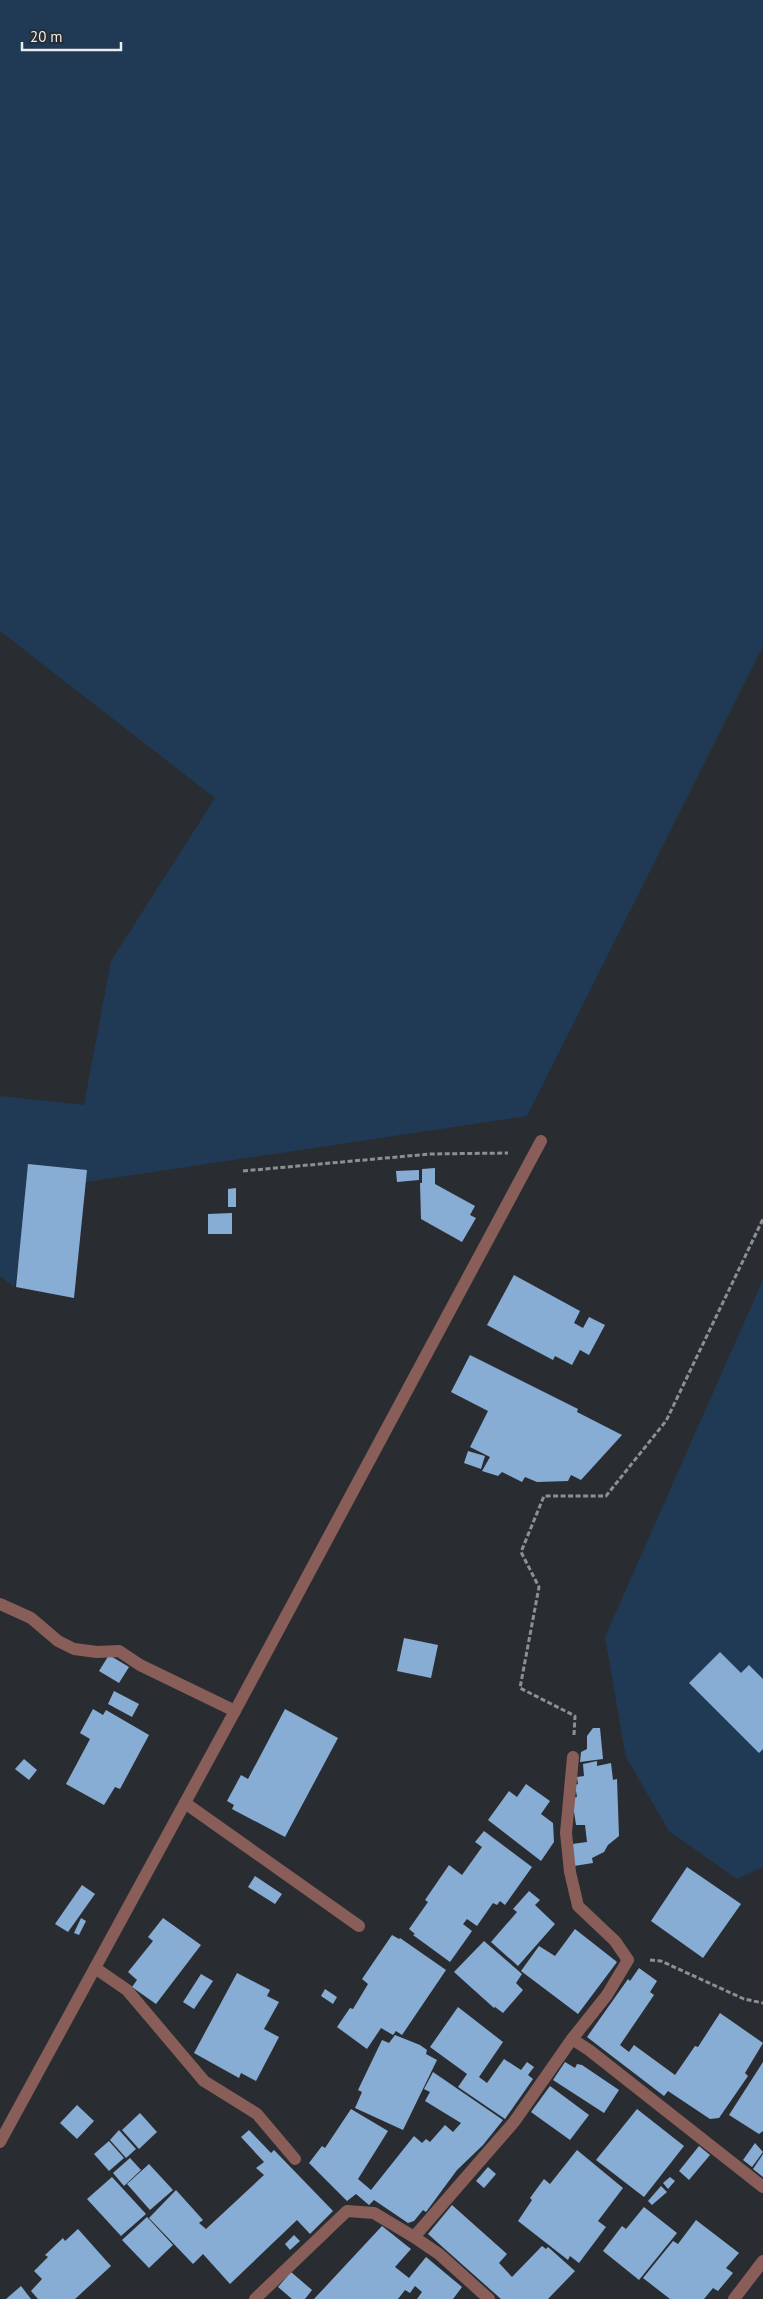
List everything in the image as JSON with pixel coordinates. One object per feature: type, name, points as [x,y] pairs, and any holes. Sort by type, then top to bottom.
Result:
[{"type":"street","points":[[0,2142],[235,1711],[541,1141]]},
{"type":"street","points":[[0,1604],[31,1618],[58,1642],[74,1649],[97,1652],[119,1651],[140,1665],[235,1711]]},
{"type":"street","points":[[414,2237],[514,2122],[572,2039],[607,1995],[628,1960],[615,1941],[578,1906],[570,1872],[566,1833],[573,1757]]},
{"type":"street","points":[[185,1803],[358,1926]]},
{"type":"street","points":[[95,1968],[127,1990],[204,2081],[257,2114],[295,2159]]},
{"type":"street","points":[[572,2039],[589,2050],[763,2187]]},
{"type":"street","points":[[255,2299],[347,2211],[374,2214],[414,2237],[439,2254],[489,2299]]},
{"type":"street","points":[[734,2299],[763,2261]]},
{"type":"path","points":[[243,1171],[430,1154],[534,1153]]},
{"type":"path","points":[[573,1757],[575,1716],[520,1688],[539,1586],[521,1552],[544,1496],[606,1496],[666,1420],[763,1219]]},
{"type":"path","points":[[628,1960],[662,1961],[744,1999],[763,2003]]},
{"type":"shaded area","points":[[0,0],[763,0],[763,646],[527,1116],[33,1190],[14,1287],[0,1276],[0,1096],[84,1105],[111,961],[215,798],[0,631]]},
{"type":"shaded area","points":[[763,1280],[763,1867],[737,1879],[669,1831],[626,1757],[605,1637]]},
{"type":"building","points":[[28,1164],[87,1170],[74,1298],[16,1287]]},
{"type":"building","points":[[435,1168],[435,1184],[475,1206],[470,1215],[476,1218],[462,1242],[421,1219],[420,1183],[422,1183],[422,1169]]},
{"type":"building","points":[[419,1170],[419,1180],[397,1182],[396,1171]]},
{"type":"building","points":[[236,1188],[236,1207],[228,1207],[228,1189]]},
{"type":"building","points":[[232,1213],[232,1234],[208,1234],[208,1214]]},
{"type":"building","points":[[514,1275],[580,1311],[574,1323],[583,1328],[589,1317],[605,1325],[589,1355],[580,1350],[572,1365],[555,1356],[553,1360],[487,1325]]},
{"type":"building","points":[[470,1355],[578,1409],[577,1412],[622,1435],[581,1480],[571,1475],[568,1481],[537,1482],[525,1477],[522,1482],[502,1472],[498,1476],[482,1471],[490,1457],[470,1447],[488,1411],[451,1392]]},
{"type":"building","points":[[468,1451],[485,1456],[481,1469],[464,1463]]},
{"type":"building","points":[[404,1638],[438,1645],[431,1678],[397,1671]]},
{"type":"building","points":[[720,1652],[741,1673],[749,1665],[763,1679],[763,1749],[759,1753],[689,1683]]},
{"type":"building","points":[[109,1655],[129,1667],[119,1683],[99,1671]]},
{"type":"building","points":[[114,1691],[139,1704],[132,1717],[108,1704]]},
{"type":"building","points":[[93,1709],[103,1715],[106,1710],[149,1735],[120,1789],[115,1787],[104,1805],[66,1784],[90,1739],[80,1733]]},
{"type":"building","points":[[285,1709],[338,1738],[285,1837],[232,1809],[234,1805],[227,1801],[241,1775],[248,1779]]},
{"type":"building","points":[[593,1728],[600,1728],[603,1759],[580,1762],[581,1752],[587,1749],[587,1736]]},
{"type":"building","points":[[24,1759],[37,1770],[29,1780],[15,1769]]},
{"type":"building","points":[[597,1761],[597,1766],[611,1763],[613,1780],[617,1779],[619,1836],[608,1845],[604,1852],[592,1858],[593,1863],[574,1866],[572,1844],[587,1842],[585,1825],[576,1825],[572,1798],[577,1797],[575,1785],[578,1784],[577,1777],[584,1776],[583,1764]]},
{"type":"building","points":[[526,1784],[550,1801],[541,1814],[553,1823],[554,1842],[541,1861],[488,1820],[509,1791],[517,1797]]},
{"type":"building","points":[[484,1831],[532,1867],[505,1905],[500,1901],[497,1905],[493,1903],[477,1926],[467,1919],[463,1924],[472,1931],[450,1962],[413,1935],[415,1934],[409,1929],[428,1902],[425,1900],[449,1865],[462,1875],[482,1847],[475,1842]]},
{"type":"building","points":[[687,1867],[741,1904],[703,1958],[651,1921]]},
{"type":"building","points":[[255,1876],[282,1894],[275,1904],[248,1887]]},
{"type":"building","points":[[82,1885],[95,1894],[68,1932],[55,1924]]},
{"type":"building","points":[[529,1891],[540,1900],[535,1905],[555,1924],[518,1966],[491,1942],[517,1912],[513,1909]]},
{"type":"building","points":[[81,1918],[86,1921],[79,1935],[74,1933]]},
{"type":"building","points":[[163,1918],[201,1945],[156,2004],[132,1987],[137,1980],[128,1972],[153,1941],[148,1937]]},
{"type":"building","points":[[575,1929],[617,1962],[578,2014],[521,1971],[539,1946],[555,1956]]},
{"type":"building","points":[[392,1935],[400,1938],[446,1970],[402,2035],[396,2031],[393,2035],[381,2028],[367,2049],[337,2027],[350,2008],[353,2009],[368,1984],[362,1979]]},
{"type":"building","points":[[484,1941],[522,1974],[516,1983],[523,1990],[503,2013],[495,2007],[499,2002],[494,2008],[454,1972]]},
{"type":"building","points":[[639,1968],[657,1981],[650,1992],[654,1995],[620,2045],[629,2052],[634,2045],[675,2075],[695,2046],[698,2047],[720,2013],[763,2043],[745,2073],[748,2076],[719,2118],[710,2119],[668,2091],[664,2096],[587,2037],[628,1979],[630,1981]]},
{"type":"building","points":[[237,1973],[270,1990],[267,1996],[279,2002],[264,2029],[279,2037],[256,2081],[241,2073],[239,2078],[194,2053]]},
{"type":"building","points":[[201,1974],[213,1981],[194,2009],[183,2002]]},
{"type":"building","points":[[325,1989],[337,1997],[333,2004],[321,1996]]},
{"type":"building","points":[[458,2007],[503,2042],[479,2077],[487,2083],[504,2059],[521,2070],[527,2062],[534,2067],[528,2075],[533,2079],[505,2119],[458,2087],[467,2074],[430,2047]]},
{"type":"building","points":[[395,2035],[420,2045],[427,2050],[426,2054],[437,2060],[403,2130],[355,2108],[362,2092],[358,2090],[382,2040],[389,2043]]},
{"type":"building","points":[[565,2062],[575,2068],[577,2064],[582,2065],[619,2090],[604,2113],[553,2080]]},
{"type":"building","points":[[763,2062],[763,2131],[759,2134],[729,2115]]},
{"type":"building","points":[[433,2072],[503,2120],[483,2145],[457,2170],[426,2212],[423,2210],[414,2221],[408,2223],[374,2200],[369,2205],[356,2194],[347,2201],[309,2163],[322,2146],[325,2148],[351,2109],[388,2131],[358,2179],[371,2190],[414,2136],[422,2143],[426,2139],[430,2142],[445,2125],[453,2132],[461,2123],[425,2101],[430,2092],[424,2089]]},
{"type":"building","points":[[550,2086],[589,2115],[570,2140],[531,2112]]},
{"type":"building","points":[[77,2105],[94,2121],[77,2139],[60,2123]]},
{"type":"building","points":[[637,2109],[684,2146],[644,2197],[596,2160]]},
{"type":"building","points":[[140,2113],[157,2132],[139,2149],[122,2130]]},
{"type":"building","points":[[119,2130],[136,2149],[126,2158],[110,2140]]},
{"type":"building","points":[[249,2130],[271,2153],[274,2150],[333,2211],[310,2234],[297,2220],[230,2284],[203,2254],[193,2264],[149,2218],[176,2190],[203,2220],[199,2223],[206,2229],[264,2175],[256,2168],[264,2162],[241,2137]]},
{"type":"building","points":[[109,2141],[124,2158],[109,2171],[94,2154]]},
{"type":"building","points":[[755,2143],[763,2152],[752,2167],[743,2160]]},
{"type":"building","points":[[699,2146],[710,2155],[689,2180],[679,2171]]},
{"type":"building","points":[[577,2150],[623,2188],[598,2221],[606,2227],[579,2263],[570,2256],[568,2260],[518,2221],[532,2200],[530,2198],[544,2179],[550,2184]]},
{"type":"building","points":[[763,2154],[763,2177],[753,2169]]},
{"type":"building","points":[[130,2158],[141,2170],[124,2186],[113,2173]]},
{"type":"building","points":[[149,2164],[173,2190],[150,2210],[127,2184]]},
{"type":"building","points":[[488,2167],[496,2174],[484,2188],[476,2181]]},
{"type":"building","points":[[112,2177],[146,2214],[121,2236],[87,2199]]},
{"type":"building","points":[[670,2177],[675,2181],[668,2189],[663,2183]]},
{"type":"building","points":[[661,2186],[667,2192],[652,2205],[648,2201]]},
{"type":"building","points":[[452,2205],[507,2254],[499,2263],[512,2277],[542,2246],[546,2249],[548,2247],[575,2271],[548,2299],[501,2299],[428,2234]]},
{"type":"building","points":[[644,2207],[677,2233],[639,2280],[603,2251],[622,2226],[626,2229]]},
{"type":"building","points":[[147,2217],[173,2245],[149,2268],[122,2240]]},
{"type":"building","points":[[696,2220],[739,2253],[726,2268],[733,2273],[718,2291],[713,2288],[704,2299],[670,2299],[643,2278],[673,2241],[678,2244]]},
{"type":"building","points":[[382,2226],[411,2249],[395,2267],[409,2278],[426,2257],[462,2287],[453,2299],[417,2299],[422,2292],[415,2286],[410,2293],[405,2290],[398,2299],[314,2299]]},
{"type":"building","points":[[78,2229],[111,2266],[75,2299],[38,2299],[31,2291],[42,2279],[34,2271],[48,2257],[45,2255],[63,2238],[65,2241]]},
{"type":"building","points":[[294,2235],[300,2241],[290,2250],[285,2244]]},
{"type":"building","points":[[291,2272],[312,2290],[305,2299],[292,2299],[278,2287]]},
{"type":"building","points":[[21,2286],[31,2299],[6,2299]]}]
